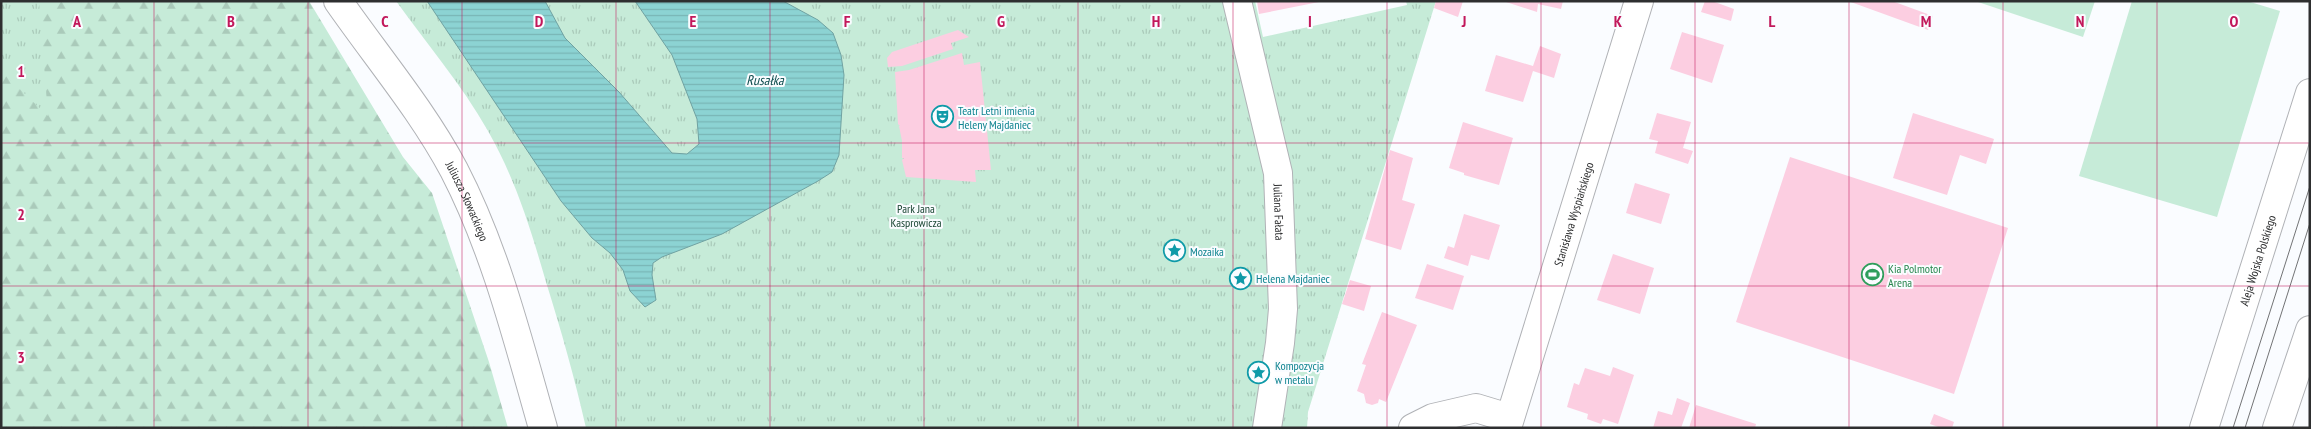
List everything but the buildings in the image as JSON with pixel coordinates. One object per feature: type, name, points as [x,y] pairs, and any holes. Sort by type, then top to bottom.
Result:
[{"type":"street","name":"Juliusza Słowackiego","points":[[338,1],[428,127],[467,198],[494,264],[543,428]]},
{"type":"street","name":"Juliana Fałata","points":[[1237,1],[1278,173],[1282,309],[1271,422]]},
{"type":"street","name":"Stanisława Wyspiańskiego","points":[[1508,423],[1639,1]]},
{"type":"street","name":"Aleja Wojska Polskiego","points":[[2204,428],[2310,93]]},
{"type":"street","points":[[2277,428],[2310,330]]},
{"type":"street","points":[[1413,428],[1433,418],[1476,408],[1508,423]]},
{"type":"green space","points":[[1,1],[309,1],[403,157],[432,193],[489,362],[508,428],[1,428]]},
{"type":"green space","points":[[1,1],[39,1],[48,116],[1,71]]},
{"type":"green space","name":"Park Jana Kasprowicza","points":[[396,1],[1255,1],[1263,37],[1407,5],[1406,1],[1436,1],[1308,412],[1307,428],[586,428],[568,355],[534,243],[522,205],[498,149],[467,97]]},
{"type":"green space","points":[[1975,1],[2095,1],[2083,37]]},
{"type":"green space","points":[[2132,1],[2247,1],[2280,11],[2217,217],[2079,176]]},
{"type":"water","name":"Rusałka","points":[[427,1],[545,1],[565,38],[619,92],[672,153],[687,154],[699,144],[697,119],[672,55],[635,1],[783,1],[818,20],[833,33],[841,55],[844,75],[839,155],[832,172],[818,181],[722,234],[662,257],[653,263],[652,275],[656,300],[645,307],[630,291],[623,270],[610,253],[592,238],[561,201]]},
{"type":"tram line","points":[[2233,428],[2310,186]]},
{"type":"tram line","points":[[2245,428],[2310,223]]},
{"type":"place","name":"Teatr Letni imienia Heleny Majdaniec","points":[[942,117]]},
{"type":"place","name":"Mozaika","points":[[1174,251]]},
{"type":"place","name":"Kia Polmotor Arena","points":[[1872,275]]},
{"type":"place","name":"Helena Majdaniec","points":[[1240,278]]},
{"type":"place","name":"Kompozycja w metalu","points":[[1259,372]]}]
